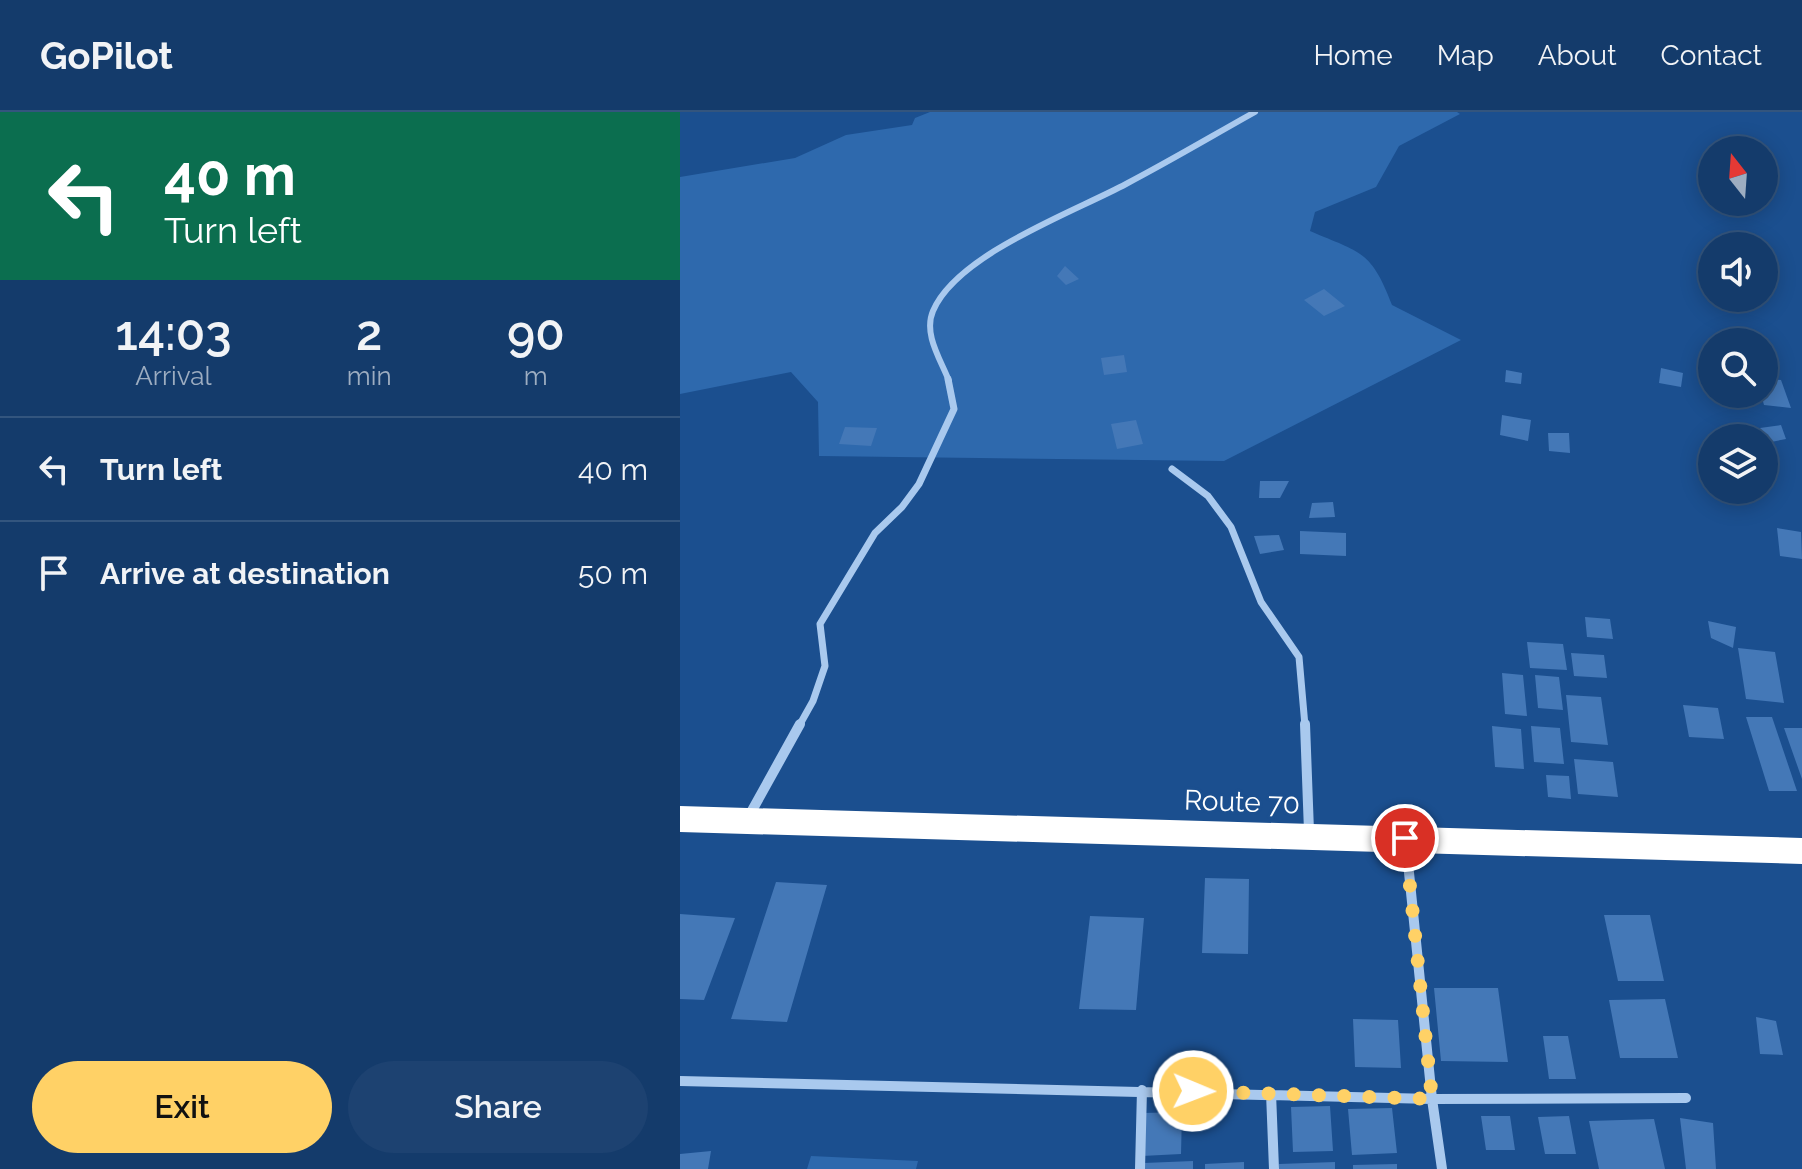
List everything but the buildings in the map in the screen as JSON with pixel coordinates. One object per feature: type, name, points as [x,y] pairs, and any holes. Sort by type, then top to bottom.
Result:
[{"type":"highway","name":"Route 70","points":[[680,819],[1802,851]]},
{"type":"street","points":[[746,820],[813,701],[825,666],[820,624],[875,533],[902,507],[919,484],[954,409],[956,396],[932,334],[931,313],[945,290],[994,251],[1125,185],[1255,112]]},
{"type":"street","points":[[1172,469],[1208,496],[1231,527],[1261,602],[1299,657],[1304,694],[1310,836]]},
{"type":"street","points":[[1405,838],[1442,1169]]},
{"type":"street","points":[[680,1081],[1432,1099],[1686,1098]]},
{"type":"street","points":[[1140,1169],[1142,1090]]},
{"type":"street","points":[[1271,1093],[1274,1169]]},
{"type":"shaded area","points":[[930,112],[1457,112],[1460,114],[1399,146],[1376,187],[1315,212],[1310,231],[1353,250],[1370,263],[1378,273],[1392,305],[1461,340],[1224,461],[819,456],[818,402],[791,372],[680,394],[680,177],[795,158],[846,135],[912,125],[915,118]]},
{"type":"shaded area","points":[[811,1156],[918,1161],[916,1169],[807,1169]]},
{"type":"route","points":[[1193,1091],[1432,1099],[1405,838]]}]
